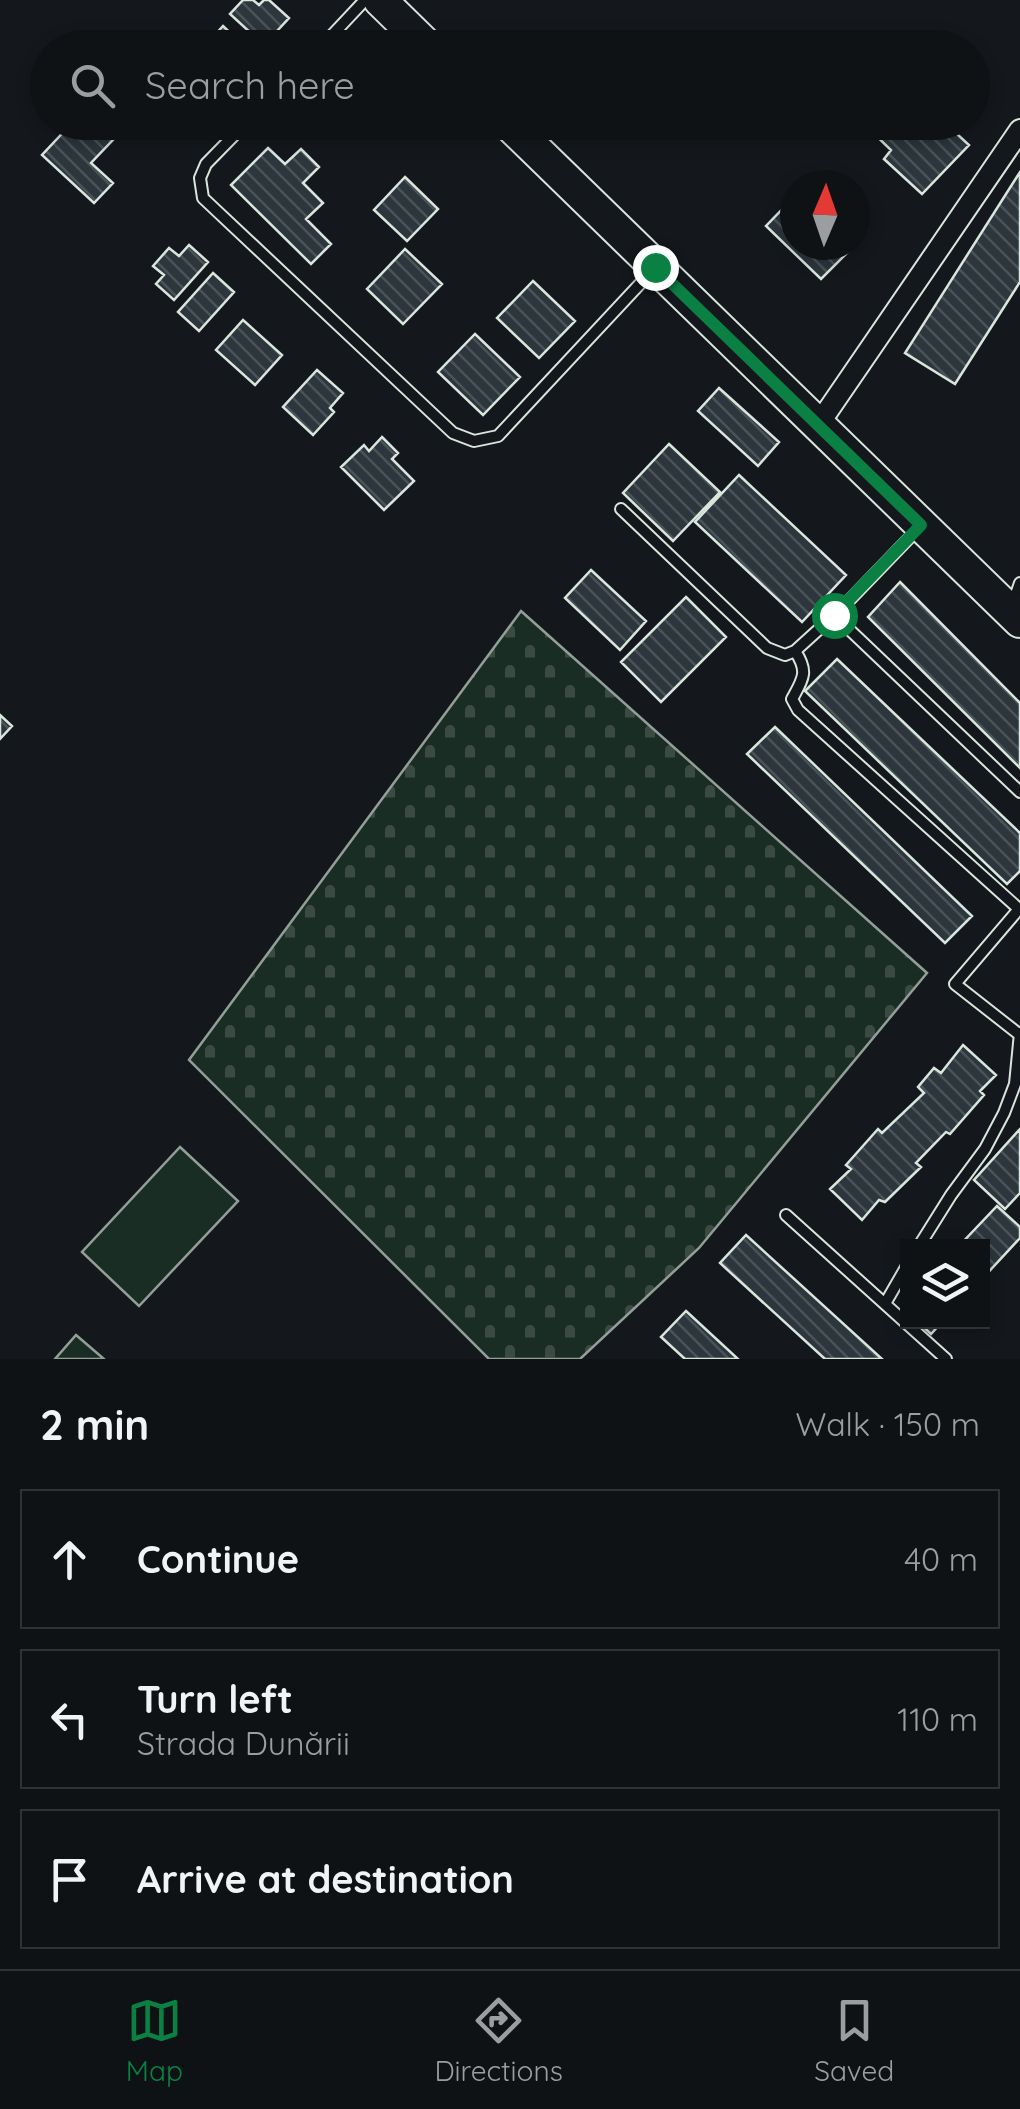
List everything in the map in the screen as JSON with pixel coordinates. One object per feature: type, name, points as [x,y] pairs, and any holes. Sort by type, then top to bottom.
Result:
[{"type":"main road","points":[[380,0],[411,30]]},
{"type":"main road","points":[[524,140],[921,525],[1017,607]]},
{"type":"street","points":[[818,425],[1020,130]]},
{"type":"lane","points":[[337,30],[365,0]]},
{"type":"lane","points":[[229,140],[206,164],[200,178],[204,198],[454,432],[474,441],[498,436],[655,267]]},
{"type":"lane","points":[[621,508],[767,648],[785,655],[795,651],[834,615],[921,525]]},
{"type":"lane","points":[[834,615],[1020,792]]},
{"type":"lane","points":[[795,651],[803,664],[803,678],[792,699],[798,710],[1020,909],[1020,921]]},
{"type":"lane","points":[[923,1239],[986,1148],[1016,1084],[1020,1034],[954,984],[1020,909]]},
{"type":"lane","points":[[786,1215],[946,1359]]},
{"type":"lane","points":[[886,1302],[900,1278]]},
{"type":"green space","points":[[521,611],[927,973],[699,1248],[580,1359],[489,1359],[189,1060]]},
{"type":"green space","points":[[180,1147],[238,1201],[139,1306],[82,1252]]},
{"type":"green space","points":[[76,1335],[104,1359],[55,1359]]},
{"type":"building","points":[[243,0],[259,5],[269,0],[289,18],[278,30],[248,30],[230,14]]},
{"type":"building","points":[[56,140],[113,140],[91,163],[113,183],[94,203],[42,155]]},
{"type":"building","points":[[881,140],[964,140],[969,145],[922,194],[884,159],[891,150]]},
{"type":"building","points":[[268,148],[285,164],[301,149],[319,167],[303,183],[323,203],[306,219],[331,244],[311,264],[231,185]]},
{"type":"building","points":[[1020,172],[1020,282],[955,384],[905,353]]},
{"type":"building","points":[[405,177],[438,209],[407,241],[374,210]]},
{"type":"building","points":[[780,212],[780,239],[766,226]]},
{"type":"building","points":[[189,245],[208,262],[174,300],[156,284],[164,275],[153,266],[169,248],[179,256]]},
{"type":"building","points":[[405,249],[442,284],[403,324],[367,289]]},
{"type":"building","points":[[801,260],[840,260],[821,279]]},
{"type":"building","points":[[213,273],[234,292],[199,331],[178,312]]},
{"type":"building","points":[[533,281],[575,321],[539,358],[497,318]]},
{"type":"building","points":[[243,320],[282,355],[255,385],[216,350]]},
{"type":"building","points":[[475,334],[520,377],[483,415],[438,372]]},
{"type":"building","points":[[317,370],[343,393],[330,408],[334,412],[313,435],[283,407]]},
{"type":"building","points":[[719,388],[779,442],[758,466],[698,411]]},
{"type":"building","points":[[382,437],[398,453],[392,459],[414,481],[384,510],[341,467],[364,445],[369,451]]},
{"type":"building","points":[[669,444],[720,492],[673,541],[623,493]]},
{"type":"building","points":[[739,475],[846,575],[802,622],[695,522]]},
{"type":"building","points":[[591,570],[646,621],[620,650],[565,598]]},
{"type":"building","points":[[900,582],[1020,703],[1020,768],[868,617]]},
{"type":"building","points":[[686,597],[726,637],[661,702],[621,662]]},
{"type":"building","points":[[837,659],[1020,833],[1020,871],[1007,884],[805,691]]},
{"type":"building","points":[[0,715],[12,726],[0,739]]},
{"type":"building","points":[[775,727],[972,916],[945,943],[747,754]]},
{"type":"building","points":[[963,1045],[996,1075],[950,1134],[946,1132],[916,1163],[921,1167],[885,1202],[879,1200],[862,1220],[830,1189],[851,1169],[846,1165],[878,1129],[882,1133],[924,1093],[918,1087],[934,1068],[941,1073]]},
{"type":"building","points":[[1020,1129],[1020,1193],[1005,1209],[974,1180]]},
{"type":"building","points":[[997,1206],[1020,1227],[1020,1238],[990,1270],[990,1239],[966,1239]]},
{"type":"building","points":[[746,1235],[882,1359],[825,1359],[720,1263]]},
{"type":"building","points":[[686,1311],[738,1359],[685,1359],[661,1337]]},
{"type":"route","points":[[655,267],[921,525],[834,615]]}]
